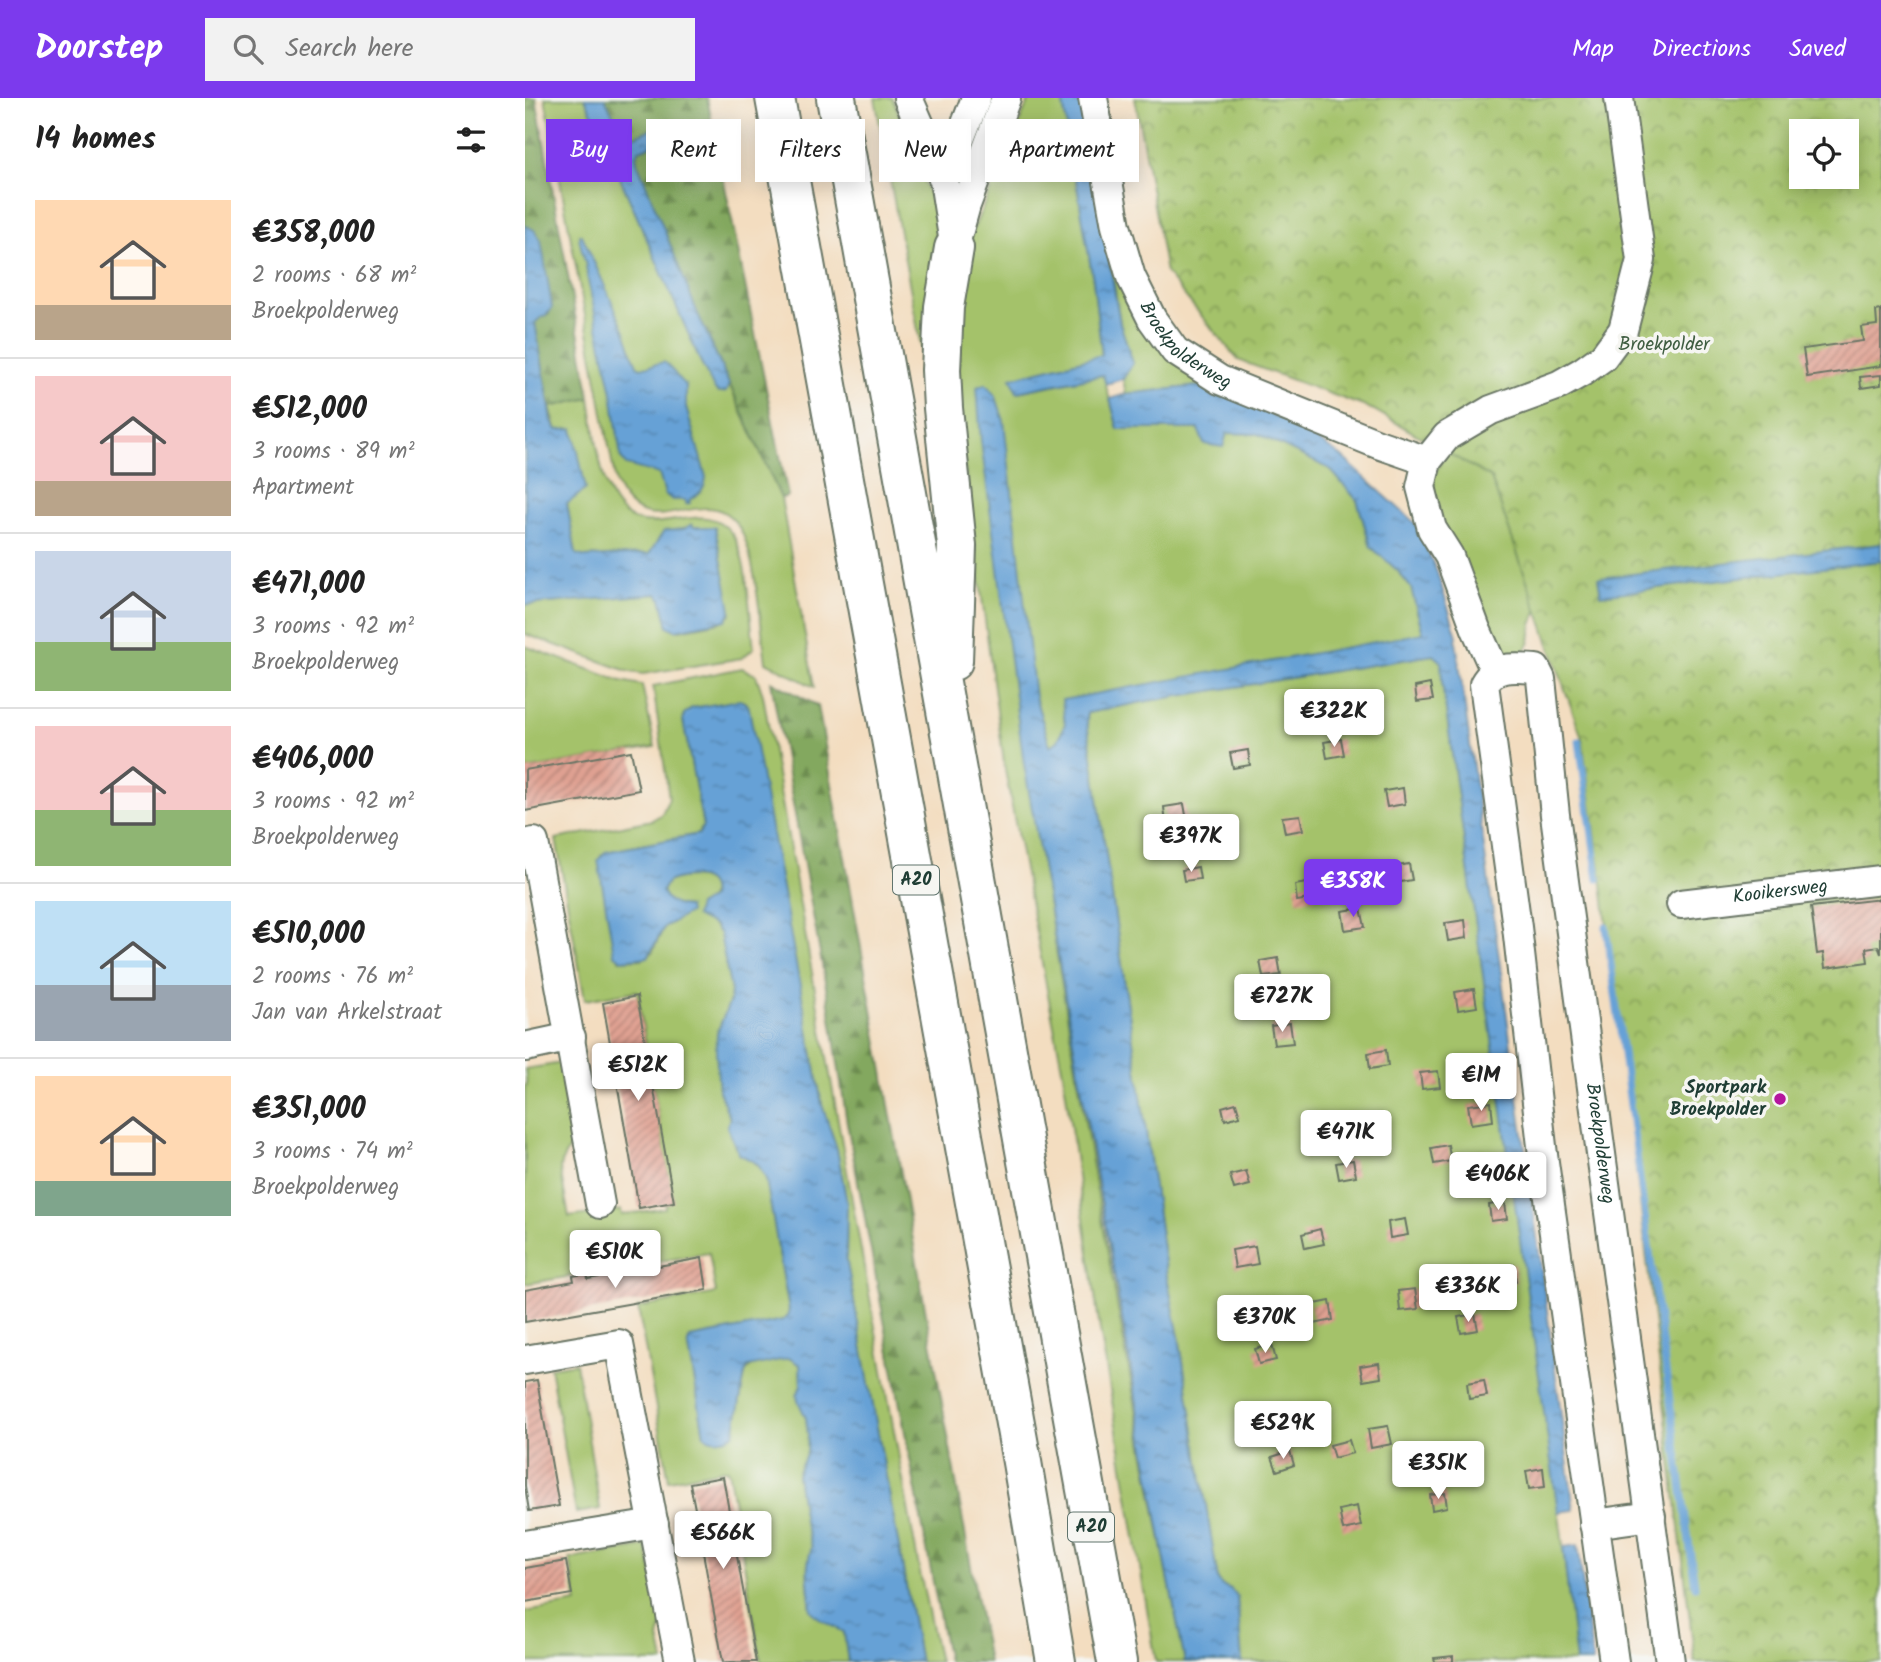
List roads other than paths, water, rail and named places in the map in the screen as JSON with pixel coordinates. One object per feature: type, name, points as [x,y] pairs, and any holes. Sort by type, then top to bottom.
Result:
[{"type":"highway","name":"A20","points":[[775,98],[1056,1662]]},
{"type":"highway","name":"A20","points":[[836,98],[1117,1662]]},
{"type":"highway","name":"A20","points":[[950,737],[957,546],[941,370],[944,307],[954,248]]},
{"type":"street","name":"A20","points":[[908,98],[917,119]]},
{"type":"street","name":"A20","points":[[968,119],[976,98]]},
{"type":"street","name":"A20","points":[[954,248],[966,205],[1006,98]]},
{"type":"street","name":"Broekpolderweg","points":[[1093,98],[1117,226],[1131,277],[1152,318],[1175,351],[1220,380],[1427,461]]},
{"type":"street","points":[[1613,1662],[1545,1168],[1517,927],[1484,684],[1495,671],[1449,556],[1431,529],[1420,487],[1427,461],[1447,436],[1491,410],[1559,385],[1582,372],[1603,358],[1623,330],[1641,260],[1619,98]]},
{"type":"street","name":"A20","points":[[944,182],[954,248]]},
{"type":"street","name":"Broekpolderweg","points":[[1495,671],[1511,668],[1535,669],[1541,679],[1555,815],[1670,1662]]},
{"type":"street","points":[[525,844],[534,842],[600,1204]]},
{"type":"street","name":"Kooikersweg","points":[[1681,904],[1881,880]]},
{"type":"street","points":[[526,1047],[571,1037]]},
{"type":"street","points":[[525,1360],[619,1344],[680,1662]]},
{"type":"street","points":[[1594,1524],[1651,1516]]},
{"type":"street","points":[[525,1545],[654,1524]]},
{"type":"water","points":[[585,98],[605,98],[615,119],[594,119]]},
{"type":"water","points":[[1062,98],[1081,98],[1085,119],[1066,119]]},
{"type":"water","points":[[646,131],[646,147],[639,150],[636,155],[637,162],[729,384],[726,392],[719,393],[715,390],[622,182],[632,182],[632,136]]},
{"type":"water","points":[[1076,182],[1096,182],[1120,323],[1133,363],[1123,379],[1106,384],[1103,375],[1017,392],[1011,378],[1102,355],[1093,280]]},
{"type":"water","points":[[525,225],[534,230],[541,240],[552,307],[535,323],[552,421],[557,430],[573,429],[586,489],[567,504],[576,554],[585,557],[649,554],[664,531],[684,529],[692,524],[693,527],[715,527],[731,610],[726,620],[675,630],[668,626],[661,598],[657,594],[525,605]]},
{"type":"water","points":[[579,235],[582,235],[625,331],[637,366],[641,368],[664,362],[686,385],[686,407],[706,477],[703,488],[689,500],[690,503],[686,504],[685,500],[672,500],[665,494],[659,474],[626,465],[621,458],[612,393]]},
{"type":"water","points":[[986,384],[996,397],[1004,421],[1035,697],[1050,746],[1058,741],[1065,724],[1062,700],[1423,633],[1411,588],[1397,570],[1371,547],[1357,500],[1330,469],[1258,434],[1227,433],[1223,447],[1204,444],[1198,429],[1118,429],[1110,399],[1126,394],[1207,385],[1297,426],[1341,456],[1415,523],[1437,572],[1457,636],[1574,1510],[1558,1512],[1441,662],[1433,655],[1087,713],[1167,1277],[1218,1580],[1237,1597],[1242,1662],[1185,1662],[1024,764],[981,442],[977,387]]},
{"type":"water","points":[[1881,544],[1881,561],[1601,595],[1598,578]]},
{"type":"water","points":[[740,700],[749,708],[822,1105],[837,1149],[847,1203],[846,1258],[920,1662],[848,1662],[844,1632],[822,1620],[811,1610],[808,1571],[812,1547],[804,1521],[797,1475],[807,1453],[808,1435],[806,1418],[797,1396],[801,1385],[800,1365],[789,1358],[748,1367],[734,1434],[719,1439],[704,1435],[688,1342],[690,1338],[783,1320],[789,1310],[766,1179],[758,1164],[739,1154],[727,1126],[730,1118],[719,1091],[717,1033],[730,1001],[731,991],[720,934],[715,926],[695,916],[698,906],[711,898],[709,884],[690,877],[667,882],[662,891],[666,898],[672,903],[688,907],[689,913],[664,927],[648,957],[622,960],[614,954],[598,860],[605,852],[699,834],[703,826],[684,714],[692,708]]},
{"type":"water","points":[[1578,1545],[1593,1662],[1576,1662],[1563,1547]]},
{"type":"waterway","points":[[1579,741],[1598,879]]},
{"type":"waterway","points":[[1606,927],[1695,1586]]},
{"type":"place","name":"Sportpark Broekpolder","points":[[1780,1099]]},
{"type":"park label","name":"Broekpolder","points":[[1664,345]]}]
